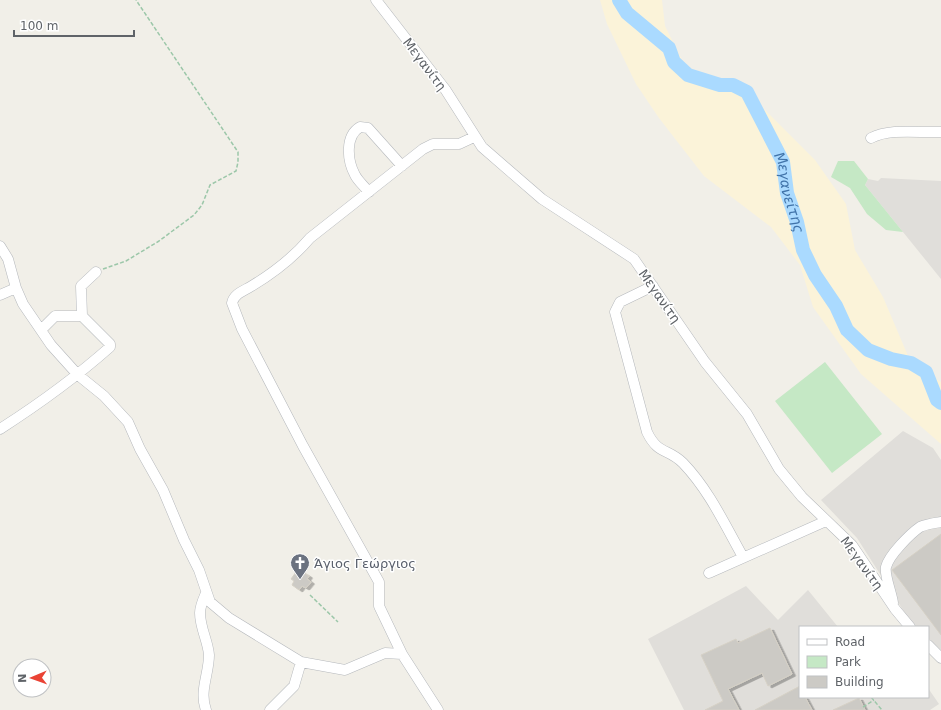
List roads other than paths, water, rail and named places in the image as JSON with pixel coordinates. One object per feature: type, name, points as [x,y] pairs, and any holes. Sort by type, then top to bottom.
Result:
[{"type":"street","name":"Μεγανίτη","points":[[376,0],[445,89],[474,137],[488,153],[542,199],[631,256],[654,286],[705,362],[747,414],[779,469],[802,497],[852,545],[895,609],[909,626]]},
{"type":"street","points":[[369,192],[356,176],[350,161],[349,140],[356,129],[360,126],[368,128],[402,166]]},
{"type":"street","points":[[871,138],[879,134],[898,131],[909,133],[941,132]]},
{"type":"street","points":[[438,710],[402,654],[378,603],[379,582],[303,446],[242,329],[232,303],[233,298],[269,275],[300,250],[310,238],[427,146],[438,144],[459,144],[474,137]]},
{"type":"street","points":[[0,246],[8,259],[16,288],[26,309],[41,330],[78,375],[104,396],[128,422],[140,449],[164,490],[184,540],[199,570],[210,602],[224,615],[301,662],[345,670],[385,652],[402,654]]},
{"type":"street","points":[[0,429],[78,375],[110,347],[110,344],[82,316],[81,286],[96,272]]},
{"type":"street","points":[[654,286],[620,302],[615,312],[646,432],[652,443],[660,450],[675,456],[683,463],[697,481],[713,502],[743,558]]},
{"type":"street","points":[[0,295],[16,288]]},
{"type":"street","points":[[41,330],[55,316],[82,316]]},
{"type":"street","points":[[709,573],[826,521]]},
{"type":"street","points":[[895,609],[886,574],[886,566],[898,548],[920,528],[931,523],[941,522]]},
{"type":"street","points":[[206,593],[200,612],[201,628],[209,653],[208,670],[203,691],[206,710]]},
{"type":"street","points":[[929,646],[941,658]]},
{"type":"street","points":[[270,710],[294,686],[301,662]]},
{"type":"waterway","name":"Μεγανείτης","points":[[619,0],[627,13],[669,48],[674,62],[688,75],[720,85],[733,85],[747,92],[783,162],[787,193],[797,222],[803,250],[815,275],[836,306],[847,330],[868,350],[891,359],[911,363],[926,372],[937,400],[941,403]]},
{"type":"place","name":"Άγιος Γεώργιος","points":[[300,580]]}]
